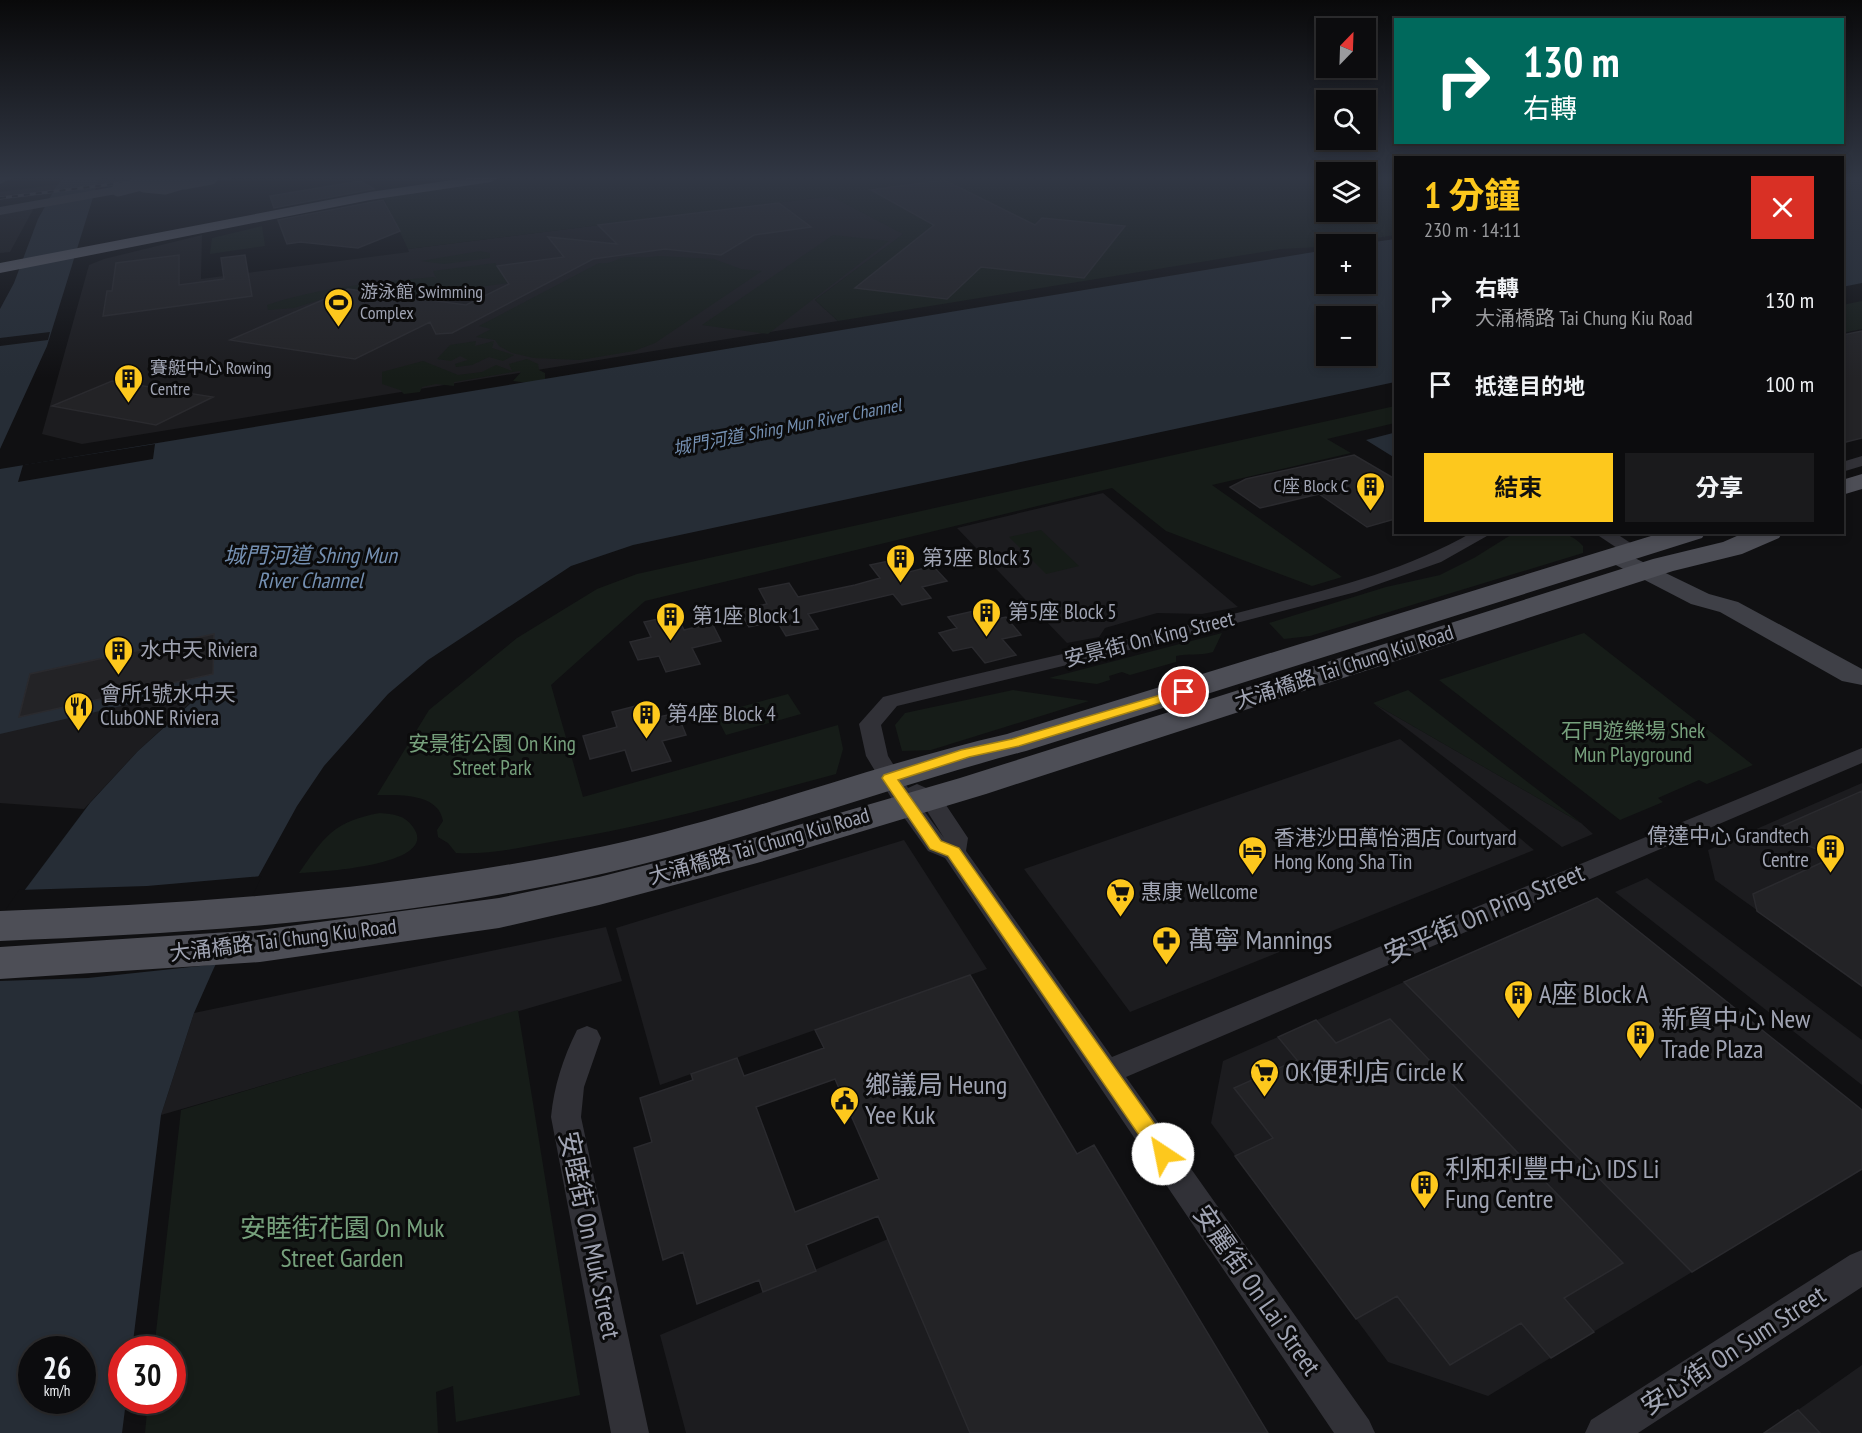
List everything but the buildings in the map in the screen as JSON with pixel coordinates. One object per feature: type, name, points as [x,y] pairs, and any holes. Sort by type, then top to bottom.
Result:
[{"type":"highway","points":[[8,268],[106,245]]},
{"type":"highway","points":[[0,257],[82,250],[112,245]]},
{"type":"main road","points":[[1844,487],[1862,482]]},
{"type":"main road","points":[[1844,509],[1862,504]]},
{"type":"main road","name":"大涌橋路 Tai Chung Kiu Road","points":[[908,794],[1631,555],[1688,534]]},
{"type":"main road","name":"大涌橋路 Tai Chung Kiu Road","points":[[0,963],[267,928],[499,913],[543,903],[757,850],[1274,664],[1631,555],[1732,548],[1765,534]]},
{"type":"main road","points":[[1689,578],[1713,567],[1732,548]]},
{"type":"main road","name":"大涌橋路 Tai Chung Kiu Road","points":[[0,926],[124,922],[267,928]]},
{"type":"street","points":[[1844,466],[1862,461]]},
{"type":"street","name":"安景街 On King Street","points":[[908,794],[873,748],[870,724],[890,701],[1172,634],[1350,588],[1432,561],[1463,547],[1483,534]]},
{"type":"street","points":[[1631,555],[1689,578],[1724,596],[1730,607]]},
{"type":"street","points":[[1631,555],[1700,599],[1730,607],[1859,679]]},
{"type":"street","name":"安平街 On Ping Street","points":[[1107,1072],[1862,754]]},
{"type":"street","name":"安麗街 On Lai Street","points":[[908,794],[936,845],[954,852],[1356,1433]]},
{"type":"street","name":"安睦街 On Muk Street","points":[[587,1038],[569,1087],[566,1117],[630,1433]]},
{"type":"street","name":"安心街 On Sum Street","points":[[1604,1433],[1862,1267]]},
{"type":"shaded area","points":[[0,245],[14,245],[10,252],[0,253]]},
{"type":"shaded area","points":[[162,245],[202,245],[201,279],[409,252],[408,249],[441,245],[889,245],[815,300],[838,321],[82,444],[42,434],[89,265]]},
{"type":"shaded area","points":[[1103,493],[1238,607],[1202,614],[1157,613],[1105,628],[1099,637],[1067,643],[957,528]]},
{"type":"shaded area","name":"會所1號水中天 ClubONE Riviera","points":[[30,674],[202,692],[138,751],[84,809],[0,803],[0,688]]},
{"type":"shaded area","points":[[1373,703],[1581,823],[1593,834],[1562,847]]},
{"type":"shaded area","name":"香港沙田萬怡酒店 Courtyard Hong Kong Sha Tin","points":[[1400,739],[1534,850],[1130,1012],[1024,869]]},
{"type":"shaded area","name":"偉達中心 Grandtech Centre","points":[[1862,783],[1862,986],[1715,880],[1708,850]]},
{"type":"shaded area","points":[[904,840],[987,969],[660,1085],[616,928]]},
{"type":"shaded area","points":[[1647,878],[1862,1040],[1862,1085],[1615,892]]},
{"type":"shaded area","points":[[606,927],[622,981],[161,1115],[194,1013]]},
{"type":"shaded area","name":"利和利豐中心 IDS Li Fung Centre","points":[[1404,982],[1692,1272],[1488,1396],[1388,1362],[1211,1123],[1223,1061]]},
{"type":"shaded area","points":[[888,1239],[970,1433],[686,1433],[660,1335]]},
{"type":"shaded area","points":[[1862,1365],[1862,1433],[1764,1433],[1798,1410]]},
{"type":"green space","points":[[211,245],[265,245],[265,246],[210,254]]},
{"type":"green space","points":[[406,245],[441,245],[408,249]]},
{"type":"green space","points":[[819,245],[884,245],[768,334],[702,325]]},
{"type":"green space","points":[[889,245],[1316,245],[1316,247],[1281,249],[838,321],[815,300]]},
{"type":"green space","points":[[480,251],[490,253],[490,258],[444,264],[421,261]]},
{"type":"green space","points":[[624,257],[714,259],[741,269],[762,271],[655,343],[634,351],[580,360],[534,358],[512,353],[499,346],[495,340],[476,337],[491,329],[479,326],[599,263],[608,263]]},
{"type":"green space","points":[[495,263],[508,283],[443,292],[439,284],[427,289],[432,296],[426,300],[351,290],[294,308],[268,310],[267,305],[349,286],[434,277],[437,280],[433,271]]},
{"type":"green space","points":[[1862,301],[1862,329],[1844,333],[1844,305]]},
{"type":"green space","points":[[476,341],[475,346],[494,341],[492,348],[514,355],[503,361],[489,357],[472,365],[456,367],[455,364],[468,360],[460,356],[451,361],[437,359],[450,345]]},
{"type":"green space","points":[[527,359],[538,364],[539,370],[545,373],[545,379],[529,383],[513,381],[521,372],[519,371],[454,382],[454,386],[436,384],[422,387],[420,392],[404,394],[400,390],[382,384],[382,372],[423,361],[458,375],[482,372],[496,365],[512,371],[509,364]]},
{"type":"green space","name":"安景街公園 On King Street Park","points":[[1394,406],[1394,423],[1327,439],[1351,453],[1212,485],[1342,577],[1312,586],[1166,531],[1112,488],[645,601],[551,685],[583,797],[838,725],[843,749],[836,774],[627,828],[481,853],[456,853],[448,843],[438,837],[437,830],[443,821],[440,812],[426,800],[406,796],[377,795],[429,710],[517,638],[597,589],[637,574]]},
{"type":"green space","points":[[1041,530],[1079,566],[1046,574],[1009,537]]},
{"type":"green space","points":[[1512,534],[1565,534],[1583,546],[1583,553],[1310,636],[1284,639],[1269,623],[1386,587],[1440,575],[1474,558]]},
{"type":"green space","points":[[1222,633],[1213,652],[1176,656],[1176,662],[1130,675],[1122,672],[1109,676],[1110,680],[1097,684],[1049,678]]},
{"type":"green space","name":"石門遊樂場 Shek Mun Playground","points":[[1584,633],[1753,765],[1707,784],[1699,780],[1658,798],[1663,802],[1620,820],[1439,680]]},
{"type":"green space","points":[[1013,690],[1089,701],[931,750],[902,751],[895,725],[905,713]]},
{"type":"green space","points":[[1408,690],[1581,823],[1373,703]]},
{"type":"green space","points":[[788,694],[801,714],[726,735],[715,714]]},
{"type":"green space","points":[[380,813],[394,815],[410,823],[417,840],[410,850],[394,858],[373,864],[299,873],[323,840],[332,832],[351,821]]},
{"type":"green space","name":"安睦街花園 On Muk Street Garden","points":[[518,1010],[580,1395],[456,1422],[453,1386],[436,1392],[438,1433],[145,1433],[147,1414],[186,1414],[186,1336],[156,1336],[181,1110]]},
{"type":"water","points":[[28,245],[78,245],[47,346],[0,449],[0,309],[14,283]]},
{"type":"water","name":"城門河道 Shing Mun River Channel","points":[[1376,245],[1394,245],[1394,382],[633,545],[571,566],[428,660],[388,694],[324,766],[297,806],[258,877],[194,1013],[161,1115],[134,1336],[108,1336],[108,1414],[124,1414],[122,1433],[0,1433],[0,923],[90,803],[138,751],[202,693],[182,692],[0,734],[0,469],[1316,252],[1316,294],[1376,294]]},
{"type":"water","points":[[1844,245],[1862,245],[1862,283],[1844,287]]},
{"type":"water","points":[[1393,433],[1394,457],[1366,440]]},
{"type":"pier","points":[[50,332],[48,340],[0,346],[0,338]]},
{"type":"pier","points":[[155,444],[153,459],[18,482],[23,465]]},
{"type":"pier","points":[[262,876],[219,964],[88,978],[0,981],[0,918],[19,890],[147,886]]},
{"type":"place","name":"游泳館 Swimming Complex","points":[[339,328]]},
{"type":"place","name":"賽艇中心 Rowing Centre","points":[[129,404]]},
{"type":"place","name":"C座 Block C","points":[[1370,512]]},
{"type":"place","name":"第3座 Block 3","points":[[901,584]]},
{"type":"place","name":"第5座 Block 5","points":[[987,638]]},
{"type":"place","name":"第1座 Block 1","points":[[671,642]]},
{"type":"place","name":"水中天 Riviera","points":[[119,676]]},
{"type":"place","name":"會所1號水中天 ClubONE Riviera","points":[[79,732]]},
{"type":"place","name":"第4座 Block 4","points":[[646,740]]},
{"type":"place","name":"偉達中心 Grandtech Centre","points":[[1830,874]]},
{"type":"place","name":"香港沙田萬怡酒店 Courtyard Hong Kong Sha Tin","points":[[1253,876]]},
{"type":"place","name":"惠康 Wellcome","points":[[1120,918]]},
{"type":"place","name":"萬寧 Mannings","points":[[1167,966]]},
{"type":"place","name":"A座 Block A","points":[[1518,1020]]},
{"type":"place","name":"新貿中心 New Trade Plaza","points":[[1640,1060]]},
{"type":"place","name":"OK便利店 Circle K","points":[[1264,1098]]},
{"type":"place","name":"鄉議局 Heung Yee Kuk","points":[[844,1126]]},
{"type":"place","name":"利和利豐中心 IDS Li Fung Centre","points":[[1424,1210]]},
{"type":"route","points":[[1163,1154],[954,852],[936,845],[917,822],[889,778],[966,753],[1014,743],[1184,692]]}]
